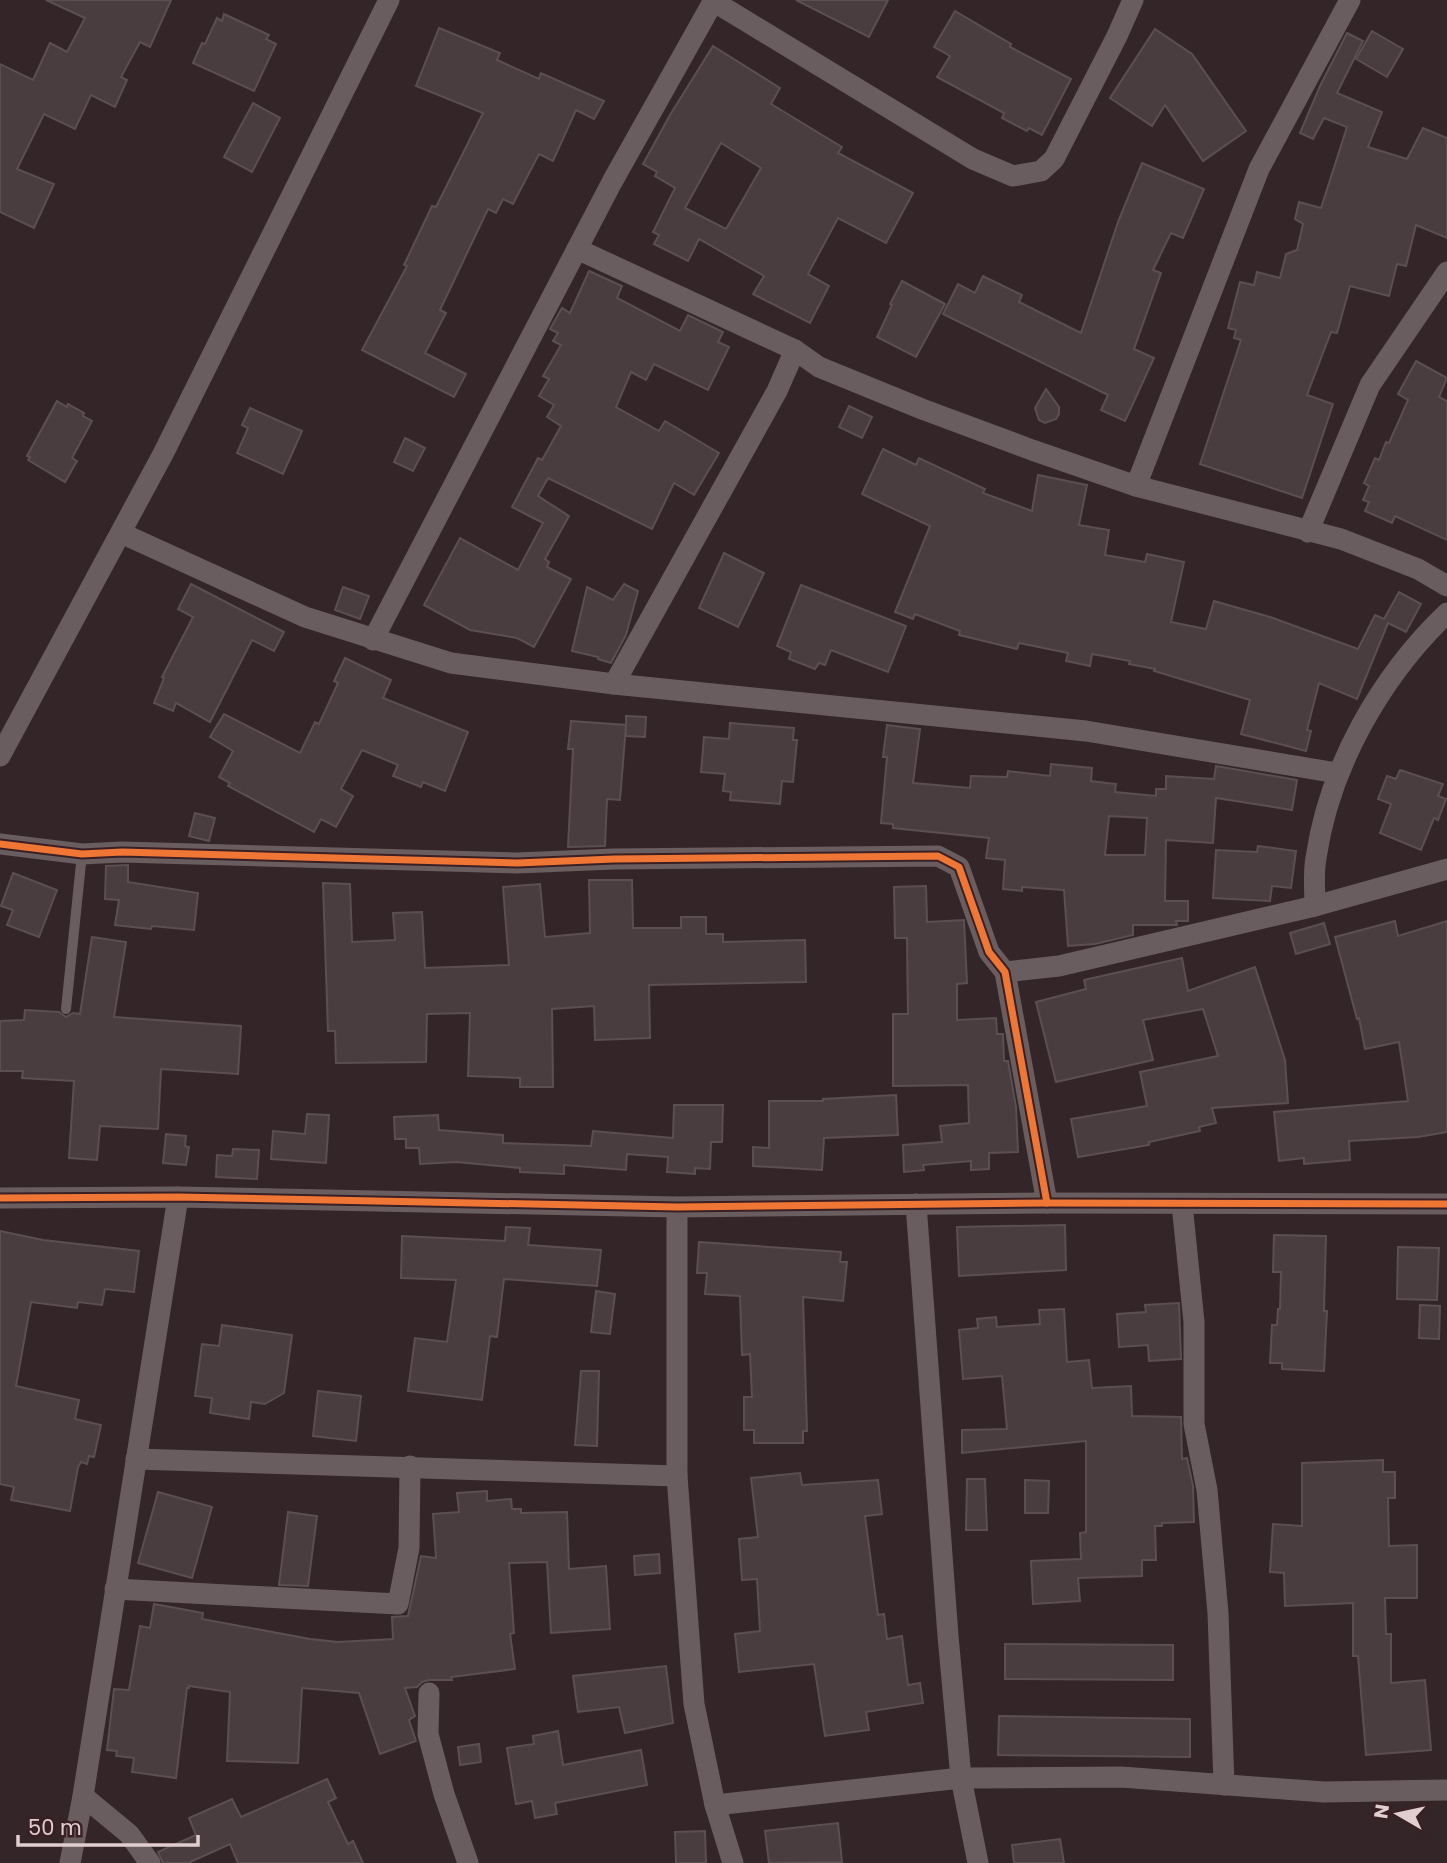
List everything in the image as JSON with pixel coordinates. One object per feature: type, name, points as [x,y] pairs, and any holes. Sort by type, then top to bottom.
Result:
[{"type":"street","points":[[0,756],[163,454],[388,0]]},
{"type":"street","points":[[373,640],[577,249],[714,1],[974,159],[1013,176],[1041,171],[1054,159],[1133,0]]},
{"type":"street","points":[[1136,486],[1259,169],[1350,0]]},
{"type":"street","points":[[577,249],[795,350],[819,366],[922,409],[1136,486],[1341,539],[1418,569],[1447,586]]},
{"type":"street","points":[[1308,532],[1370,385],[1447,272]]},
{"type":"street","points":[[614,684],[770,404],[795,350]]},
{"type":"street","points":[[121,533],[305,617],[452,663],[614,684],[1086,731],[1336,773]]},
{"type":"street","points":[[1315,906],[1315,859],[1336,773],[1387,682],[1426,632],[1447,612]]},
{"type":"street","points":[[0,844],[82,854],[122,852],[334,856],[517,863],[614,859],[938,856],[959,867],[989,951],[1005,972],[1046,1203]]},
{"type":"street","points":[[1005,972],[1059,967],[1315,906],[1447,869]]},
{"type":"street","points":[[71,1863],[178,1197]]},
{"type":"street","points":[[0,1198],[178,1197],[677,1207],[1046,1203],[1447,1204]]},
{"type":"street","points":[[916,1204],[961,1778],[978,1863]]},
{"type":"street","points":[[1182,1204],[1194,1322],[1194,1424],[1207,1490],[1218,1613],[1224,1785]]},
{"type":"street","points":[[677,1207],[677,1476],[694,1704],[715,1805],[733,1863]]},
{"type":"street","points":[[136,1459],[677,1476]]},
{"type":"street","points":[[115,1589],[398,1604],[409,1548],[410,1466]]},
{"type":"street","points":[[429,1693],[428,1734],[444,1794],[468,1863]]},
{"type":"street","points":[[715,1805],[961,1778],[1121,1777],[1324,1793],[1447,1790]]},
{"type":"street","points":[[83,1796],[129,1834],[150,1863]]},
{"type":"lane","points":[[66,1009],[82,854]]},
{"type":"building","points":[[46,0],[171,0],[150,47],[140,42],[121,77],[127,80],[115,107],[91,95],[75,129],[44,114],[17,169],[54,184],[34,228],[0,212],[0,64],[33,80],[50,43],[67,52],[85,18]]},
{"type":"building","points":[[796,0],[888,0],[869,37]]},
{"type":"building","points":[[955,11],[1011,44],[1010,47],[1071,79],[1042,135],[1029,128],[1027,131],[1002,118],[1004,113],[937,77],[950,56],[934,47]]},
{"type":"building","points":[[224,14],[269,35],[266,39],[276,44],[254,91],[193,63],[217,18],[222,21]]},
{"type":"building","points":[[439,28],[500,53],[497,60],[539,79],[541,73],[604,101],[594,119],[576,110],[553,161],[539,154],[513,204],[503,199],[496,213],[488,209],[440,310],[446,313],[425,353],[466,374],[454,397],[362,350],[407,266],[404,265],[432,206],[436,207],[483,113],[416,86]]},
{"type":"building","points":[[1155,29],[1192,54],[1246,131],[1203,161],[1165,105],[1152,126],[1110,98]]},
{"type":"building","points":[[1372,31],[1403,49],[1387,77],[1356,59]]},
{"type":"building","points":[[1347,33],[1363,41],[1337,93],[1382,112],[1368,147],[1407,159],[1423,128],[1447,138],[1447,238],[1416,225],[1406,266],[1397,264],[1389,296],[1350,286],[1337,333],[1331,332],[1307,395],[1333,404],[1302,498],[1200,464],[1241,340],[1234,338],[1236,330],[1228,328],[1240,282],[1254,285],[1257,272],[1280,278],[1286,254],[1297,250],[1303,224],[1295,219],[1299,202],[1321,208],[1347,127],[1324,118],[1313,139],[1300,133]]},
{"type":"building","points":[[713,46],[780,88],[771,104],[842,147],[838,153],[913,193],[886,243],[838,218],[808,274],[829,286],[810,323],[753,294],[764,276],[699,239],[688,261],[654,244],[659,235],[653,232],[675,188],[655,176],[657,172],[643,164]],"holes":[[[721,143],[761,168],[726,229],[685,208]]]},
{"type":"building","points":[[253,103],[280,118],[252,172],[224,157]]},
{"type":"building","points":[[1142,163],[1204,189],[1183,238],[1171,233],[1153,270],[1161,273],[1134,349],[1154,358],[1125,421],[1101,410],[1108,395],[943,314],[958,284],[975,293],[983,276],[1022,295],[1019,302],[1081,333],[1118,222]]},
{"type":"building","points":[[589,271],[622,286],[617,298],[680,331],[688,315],[723,332],[718,342],[729,347],[708,390],[654,364],[646,380],[631,372],[616,407],[659,431],[665,421],[719,453],[694,495],[674,483],[652,529],[548,478],[538,496],[569,516],[545,559],[549,562],[547,567],[571,579],[534,647],[517,638],[470,630],[424,605],[460,538],[518,570],[543,523],[512,507],[538,458],[542,460],[561,426],[547,417],[554,405],[539,396],[549,379],[543,376],[561,345],[553,341],[558,333],[550,329],[562,308],[570,313]]},
{"type":"building","points":[[902,281],[945,304],[916,357],[877,337]]},
{"type":"building","points":[[1416,361],[1447,378],[1439,397],[1447,401],[1447,540],[1395,516],[1392,523],[1365,511],[1369,502],[1363,500],[1369,486],[1364,483],[1375,458],[1379,460],[1386,442],[1389,443],[1408,400],[1398,394]]},
{"type":"building","points":[[1046,389],[1059,407],[1059,414],[1056,419],[1045,423],[1039,420],[1035,408]]},
{"type":"building","points":[[57,401],[84,413],[83,416],[92,421],[72,458],[77,461],[65,482],[28,460],[30,457],[27,456]]},
{"type":"building","points":[[849,406],[872,417],[862,438],[839,427]]},
{"type":"building","points":[[250,408],[302,431],[283,474],[237,453],[248,428],[242,425]]},
{"type":"building","points":[[405,438],[425,448],[413,471],[394,462]]},
{"type":"building","points":[[883,449],[916,465],[919,458],[985,489],[983,493],[1032,511],[1038,475],[1087,485],[1079,525],[1109,530],[1105,555],[1145,562],[1147,554],[1184,562],[1171,622],[1206,629],[1214,601],[1270,617],[1358,649],[1375,615],[1384,619],[1399,592],[1421,604],[1406,632],[1388,623],[1357,699],[1319,683],[1307,730],[1311,731],[1306,751],[1241,734],[1250,700],[1154,671],[1155,669],[1129,664],[1130,661],[1092,654],[1090,666],[1066,661],[1068,653],[1019,643],[1017,649],[959,635],[960,631],[915,614],[913,619],[895,612],[930,526],[862,494]]},
{"type":"building","points":[[724,553],[764,573],[738,627],[699,608]]},
{"type":"building","points":[[191,584],[284,632],[274,651],[252,640],[210,722],[176,703],[173,711],[154,703],[164,678],[162,677],[193,617],[178,609]]},
{"type":"building","points":[[624,584],[638,591],[626,635],[611,663],[572,651],[587,587],[613,600]]},
{"type":"building","points":[[801,585],[906,626],[888,672],[831,650],[825,665],[819,663],[815,669],[789,659],[791,652],[777,646]]},
{"type":"building","points":[[343,587],[369,596],[360,619],[335,610]]},
{"type":"building","points":[[345,658],[391,680],[383,698],[468,732],[445,791],[423,782],[421,787],[393,776],[398,765],[362,750],[341,789],[353,796],[336,827],[321,819],[314,832],[228,786],[230,783],[219,777],[233,751],[210,737],[224,714],[300,753],[315,722],[319,724],[338,683],[334,681]]},
{"type":"building","points":[[626,716],[646,717],[645,737],[626,736]]},
{"type":"building","points":[[571,721],[626,725],[620,800],[607,799],[605,846],[568,847],[573,749],[568,749]]},
{"type":"building","points":[[730,723],[794,728],[793,740],[797,740],[793,782],[782,781],[780,804],[730,800],[731,792],[723,791],[725,774],[701,772],[704,737],[729,739]]},
{"type":"building","points":[[887,725],[920,729],[913,783],[970,788],[971,776],[1007,777],[1008,771],[1050,776],[1051,764],[1092,768],[1091,781],[1116,784],[1115,792],[1156,796],[1156,789],[1166,789],[1166,776],[1214,779],[1216,766],[1297,780],[1292,810],[1216,798],[1213,843],[1166,840],[1165,901],[1188,901],[1188,921],[1176,921],[1177,925],[1133,925],[1133,935],[1095,944],[1068,946],[1064,890],[1022,887],[1022,891],[1003,889],[1005,860],[986,858],[989,838],[893,828],[893,824],[881,823],[887,757],[883,757]],"holes":[[[1109,816],[1147,818],[1145,855],[1105,855]]]},
{"type":"building","points":[[1400,770],[1443,784],[1438,796],[1446,799],[1438,820],[1434,818],[1421,850],[1380,833],[1391,804],[1378,799],[1387,776],[1396,779]]},
{"type":"building","points":[[195,813],[215,818],[209,841],[189,836]]},
{"type":"building","points":[[1258,846],[1296,851],[1291,888],[1272,886],[1270,901],[1213,898],[1216,850],[1257,852]]},
{"type":"building","points":[[128,865],[128,882],[198,893],[194,930],[115,925],[119,900],[105,899],[106,866]]},
{"type":"building","points":[[13,873],[57,890],[39,937],[7,925],[13,910],[1,906]]},
{"type":"building","points":[[589,880],[632,880],[633,928],[681,928],[681,917],[706,917],[706,934],[723,934],[723,942],[805,940],[806,982],[649,985],[650,1038],[595,1040],[594,1006],[552,1009],[553,1087],[520,1087],[520,1078],[468,1076],[470,1013],[427,1014],[426,1062],[336,1063],[335,1031],[328,1031],[323,883],[350,884],[352,942],[395,940],[393,913],[422,912],[425,968],[509,965],[503,887],[540,884],[545,937],[590,933]]},
{"type":"building","points":[[926,886],[927,922],[964,920],[967,983],[957,984],[957,1020],[996,1018],[997,1034],[1003,1034],[1004,1061],[1008,1061],[1016,1107],[1018,1152],[989,1153],[989,1169],[971,1170],[971,1161],[923,1165],[924,1170],[904,1172],[903,1145],[942,1142],[940,1126],[969,1123],[968,1085],[893,1086],[893,1014],[908,1014],[907,938],[895,938],[894,887]]},
{"type":"building","points":[[1395,921],[1398,936],[1447,921],[1447,1132],[1418,1137],[1349,1141],[1350,1160],[1304,1164],[1304,1158],[1279,1161],[1274,1112],[1408,1101],[1399,1042],[1365,1049],[1359,1018],[1357,1019],[1335,937]]},
{"type":"building","points":[[1324,923],[1330,944],[1296,954],[1290,933]]},
{"type":"building","points":[[92,937],[126,942],[114,1017],[241,1026],[238,1074],[161,1069],[158,1129],[100,1126],[97,1160],[69,1158],[74,1081],[22,1078],[23,1071],[0,1071],[0,1021],[24,1020],[25,1010],[59,1012],[66,1017],[73,1013],[80,1014]]},
{"type":"building","points":[[1182,958],[1188,991],[1255,967],[1285,1060],[1288,1103],[1212,1108],[1216,1123],[1199,1127],[1200,1131],[1149,1142],[1149,1145],[1078,1157],[1071,1119],[1147,1106],[1140,1072],[1218,1056],[1203,1009],[1143,1020],[1153,1060],[1056,1082],[1036,1002],[1086,989],[1084,980]]},
{"type":"building","points":[[896,1095],[898,1135],[824,1138],[822,1170],[753,1166],[753,1147],[769,1148],[769,1101],[823,1101]]},
{"type":"building","points":[[674,1105],[723,1105],[722,1142],[711,1142],[710,1169],[695,1168],[695,1174],[667,1172],[668,1157],[627,1154],[626,1170],[564,1165],[564,1174],[520,1172],[520,1168],[456,1162],[420,1164],[419,1148],[406,1148],[406,1139],[395,1139],[394,1117],[438,1115],[439,1130],[503,1135],[503,1143],[591,1146],[593,1131],[673,1138]]},
{"type":"building","points":[[307,1114],[329,1115],[326,1163],[271,1159],[273,1131],[305,1134]]},
{"type":"building","points":[[166,1134],[186,1136],[185,1146],[189,1147],[186,1165],[163,1163]]},
{"type":"building","points":[[233,1149],[259,1150],[257,1179],[216,1177],[217,1155],[232,1156]]},
{"type":"building","points":[[1065,1225],[1066,1270],[959,1276],[957,1227]]},
{"type":"building","points":[[506,1227],[530,1228],[528,1245],[601,1250],[597,1286],[504,1279],[497,1337],[490,1336],[482,1400],[408,1391],[415,1338],[447,1342],[456,1280],[401,1278],[402,1236],[505,1241]]},
{"type":"building","points":[[0,1231],[43,1240],[139,1251],[134,1292],[105,1289],[102,1305],[78,1302],[77,1308],[31,1302],[16,1386],[79,1400],[75,1419],[101,1425],[94,1457],[89,1456],[87,1464],[81,1462],[78,1467],[70,1511],[11,1500],[14,1487],[0,1484]]},
{"type":"building","points":[[1274,1235],[1326,1236],[1324,1311],[1327,1311],[1324,1371],[1282,1369],[1282,1363],[1270,1363],[1272,1325],[1277,1325],[1280,1309],[1281,1272],[1273,1272]]},
{"type":"building","points":[[699,1242],[841,1252],[840,1262],[847,1262],[843,1301],[803,1297],[807,1431],[803,1431],[803,1443],[754,1443],[754,1430],[744,1430],[744,1397],[752,1397],[750,1354],[742,1355],[740,1296],[705,1294],[707,1273],[697,1273]]},
{"type":"building","points":[[1398,1247],[1439,1248],[1437,1300],[1397,1299]]},
{"type":"building","points":[[596,1291],[615,1294],[610,1334],[591,1332]]},
{"type":"building","points":[[1179,1303],[1181,1359],[1149,1361],[1148,1345],[1119,1347],[1117,1314],[1146,1312],[1145,1305]]},
{"type":"building","points":[[1420,1305],[1440,1306],[1439,1339],[1419,1338]]},
{"type":"building","points":[[1064,1309],[1067,1362],[1089,1360],[1092,1388],[1131,1386],[1132,1416],[1181,1417],[1182,1459],[1187,1458],[1193,1486],[1194,1522],[1162,1523],[1162,1526],[1155,1526],[1156,1560],[1142,1560],[1142,1576],[1078,1578],[1080,1601],[1033,1604],[1031,1561],[1081,1559],[1080,1533],[1086,1532],[1086,1441],[962,1453],[962,1430],[1007,1429],[1002,1376],[963,1379],[959,1330],[978,1328],[977,1319],[996,1317],[997,1327],[1040,1324],[1039,1310]]},
{"type":"building","points":[[222,1325],[292,1335],[284,1393],[265,1404],[251,1402],[249,1419],[210,1413],[212,1398],[195,1396],[202,1344],[219,1346]]},
{"type":"building","points":[[581,1371],[599,1371],[597,1446],[575,1445]]},
{"type":"building","points":[[318,1391],[361,1396],[356,1441],[313,1436]]},
{"type":"building","points":[[1383,1460],[1383,1472],[1395,1472],[1395,1498],[1388,1498],[1389,1546],[1417,1545],[1417,1598],[1385,1598],[1386,1634],[1391,1634],[1391,1683],[1425,1680],[1431,1750],[1366,1755],[1358,1656],[1353,1656],[1353,1603],[1285,1606],[1284,1573],[1270,1572],[1273,1524],[1302,1526],[1302,1463]]},
{"type":"building","points":[[800,1473],[802,1485],[878,1480],[882,1514],[865,1516],[878,1615],[884,1614],[887,1639],[902,1636],[908,1685],[920,1683],[923,1703],[866,1712],[869,1730],[825,1736],[814,1664],[739,1672],[735,1634],[760,1631],[757,1579],[742,1580],[739,1539],[758,1537],[751,1478]]},
{"type":"building","points":[[967,1479],[985,1479],[987,1530],[966,1530]]},
{"type":"building","points":[[1025,1480],[1049,1481],[1048,1513],[1025,1513]]},
{"type":"building","points":[[487,1491],[487,1501],[511,1499],[512,1509],[521,1509],[521,1513],[567,1512],[569,1569],[606,1566],[610,1629],[551,1633],[547,1562],[509,1563],[514,1633],[510,1634],[515,1669],[451,1677],[452,1680],[429,1680],[417,1687],[405,1688],[415,1716],[409,1720],[416,1741],[380,1754],[359,1693],[302,1688],[298,1763],[227,1761],[230,1692],[189,1686],[176,1778],[132,1772],[134,1758],[116,1756],[117,1751],[107,1750],[114,1689],[129,1690],[140,1626],[150,1628],[154,1604],[203,1613],[202,1619],[310,1639],[338,1642],[393,1639],[392,1617],[408,1616],[421,1556],[436,1558],[433,1514],[459,1512],[457,1493]]},
{"type":"building","points":[[158,1492],[212,1507],[192,1578],[138,1563]]},
{"type":"building","points":[[288,1512],[317,1516],[308,1586],[279,1585]]},
{"type":"building","points":[[659,1554],[660,1573],[635,1575],[634,1556]]},
{"type":"building","points":[[1005,1644],[1173,1645],[1173,1680],[1005,1679]]},
{"type":"building","points":[[666,1666],[673,1723],[625,1733],[619,1707],[578,1712],[573,1676]]},
{"type":"building","points":[[999,1716],[1190,1719],[1190,1757],[998,1755]]},
{"type":"building","points":[[558,1731],[563,1765],[641,1750],[647,1785],[555,1803],[557,1814],[535,1818],[532,1801],[516,1804],[507,1748],[534,1744],[533,1736]]},
{"type":"building","points":[[479,1744],[481,1762],[460,1765],[458,1747]]},
{"type":"building","points":[[327,1779],[336,1798],[328,1802],[348,1844],[353,1841],[363,1863],[238,1863],[230,1844],[188,1863],[163,1863],[158,1852],[196,1835],[189,1818],[232,1799],[241,1817]]},
{"type":"building","points":[[838,1823],[842,1862],[769,1863],[765,1831]]},
{"type":"building","points":[[705,1831],[706,1863],[676,1863],[675,1832]]},
{"type":"building","points":[[1060,1839],[1064,1863],[1014,1863],[1012,1845]]},
{"type":"cycle path","points":[[0,844],[82,854],[122,852],[517,863],[614,859],[938,856],[959,867],[989,952],[1005,972],[1047,1203]]},
{"type":"cycle path","points":[[0,1198],[178,1197],[677,1207],[1047,1203],[1447,1204]]}]
